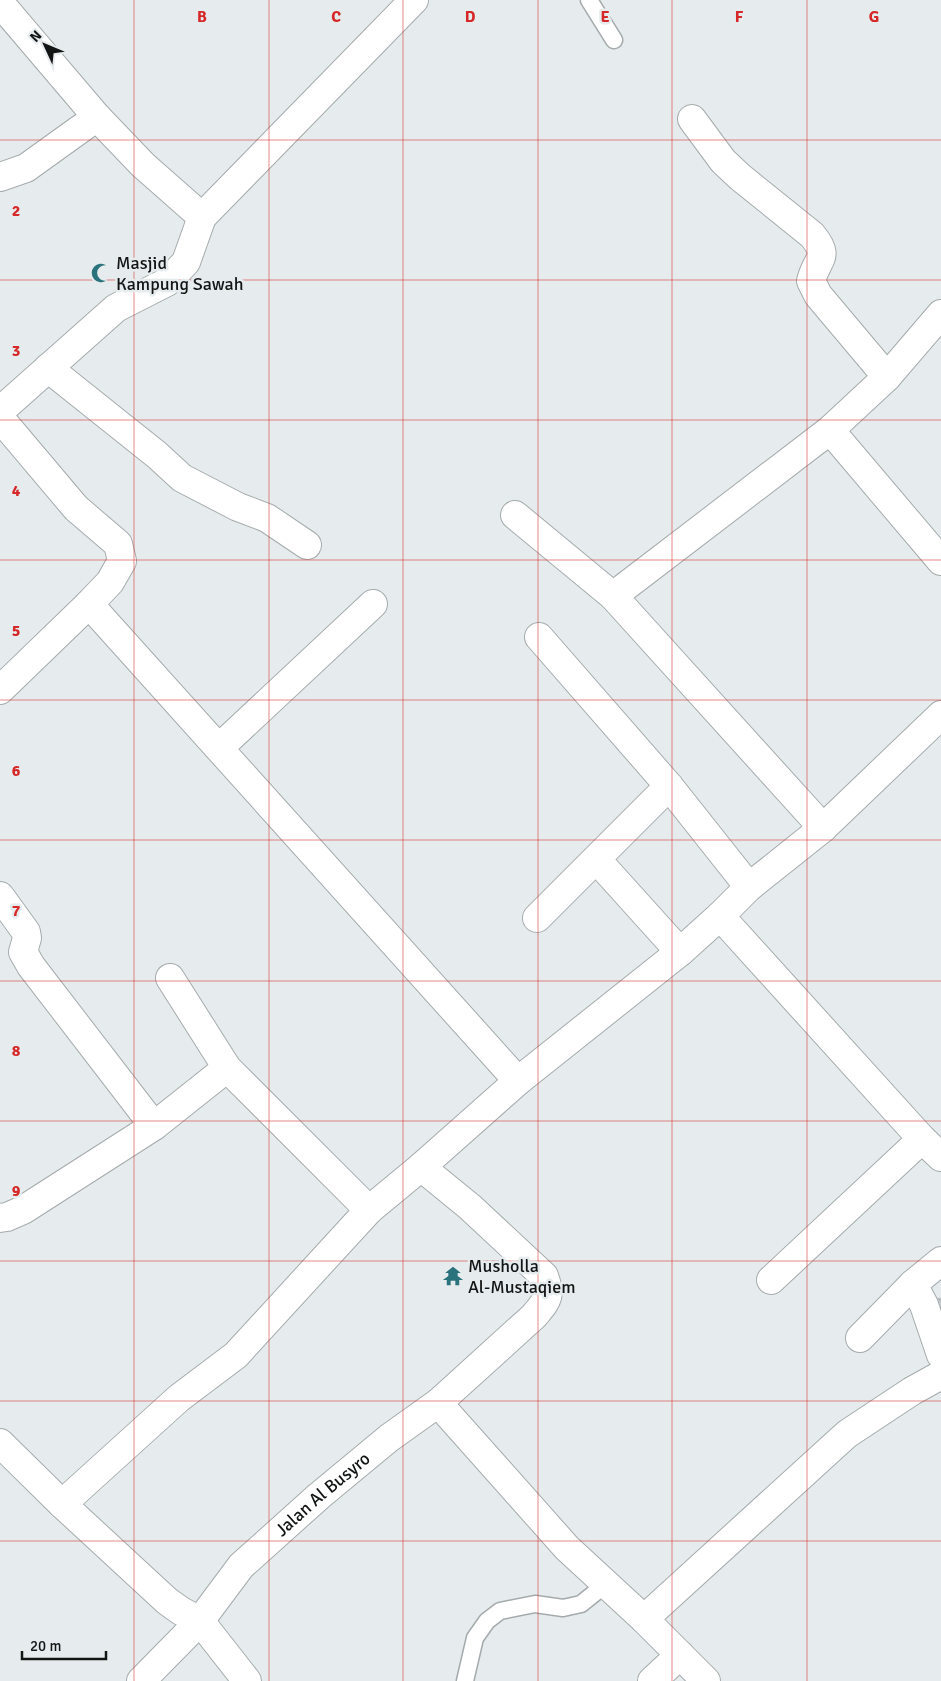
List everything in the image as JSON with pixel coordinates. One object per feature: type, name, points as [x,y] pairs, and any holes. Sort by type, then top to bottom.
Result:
[{"type":"street","points":[[0,411],[116,308],[167,282],[186,262],[202,217],[414,0]]},
{"type":"street","points":[[0,3],[97,117],[143,165],[202,217]]},
{"type":"street","points":[[0,177],[26,168],[97,117]]},
{"type":"street","points":[[692,119],[723,161],[812,235],[822,246],[822,257],[814,270],[811,281],[818,295],[887,377]]},
{"type":"street","points":[[613,596],[830,430],[887,377],[941,314]]},
{"type":"street","points":[[48,368],[157,455],[182,478],[224,501],[267,518],[307,545]]},
{"type":"street","points":[[0,418],[76,508],[118,544],[122,561],[110,582],[0,690]]},
{"type":"street","points":[[830,430],[941,561]]},
{"type":"street","points":[[515,515],[613,596],[823,828]]},
{"type":"street","points":[[88,604],[518,1081]]},
{"type":"street","points":[[218,748],[373,604]]},
{"type":"street","points":[[539,638],[669,786],[749,887]]},
{"type":"street","points":[[62,1504],[178,1398],[236,1354],[369,1210],[421,1167],[518,1081],[680,952],[749,887],[823,828],[941,715]]},
{"type":"street","points":[[537,918],[669,786]]},
{"type":"street","points":[[597,860],[680,952]]},
{"type":"street","points":[[0,896],[26,932],[27,938],[23,952],[31,966],[154,1126]]},
{"type":"street","points":[[720,916],[931,1148],[770,1280]]},
{"type":"street","points":[[170,978],[227,1068],[369,1210]]},
{"type":"street","points":[[0,1218],[23,1210],[154,1126],[227,1068]]},
{"type":"street","name":"Jalan Al Busyro","points":[[141,1681],[200,1621],[241,1566],[319,1496],[389,1438],[438,1403],[534,1316],[545,1302],[549,1290],[544,1276],[470,1207],[421,1167]]},
{"type":"street","points":[[860,1338],[913,1284],[941,1260]]},
{"type":"street","points":[[913,1284],[924,1305],[941,1355]]},
{"type":"street","points":[[644,1619],[847,1434],[912,1391],[941,1375]]},
{"type":"street","points":[[438,1403],[567,1548],[644,1619],[706,1681]]},
{"type":"street","points":[[0,1443],[62,1504],[167,1601],[200,1621],[247,1681]]},
{"type":"street","points":[[652,1681],[680,1655]]},
{"type":"lane","points":[[589,0],[614,40]]},
{"type":"lane","points":[[465,1681],[475,1638],[488,1621],[500,1611],[535,1604],[562,1608],[581,1604],[606,1584]]},
{"type":"building","points":[[941,1297],[941,1314],[934,1300]]},
{"type":"place","name":"Masjid Kampung Sawah","points":[[101,273]]},
{"type":"place","name":"Musholla Al-Mustaqiem","points":[[453,1276]]}]
